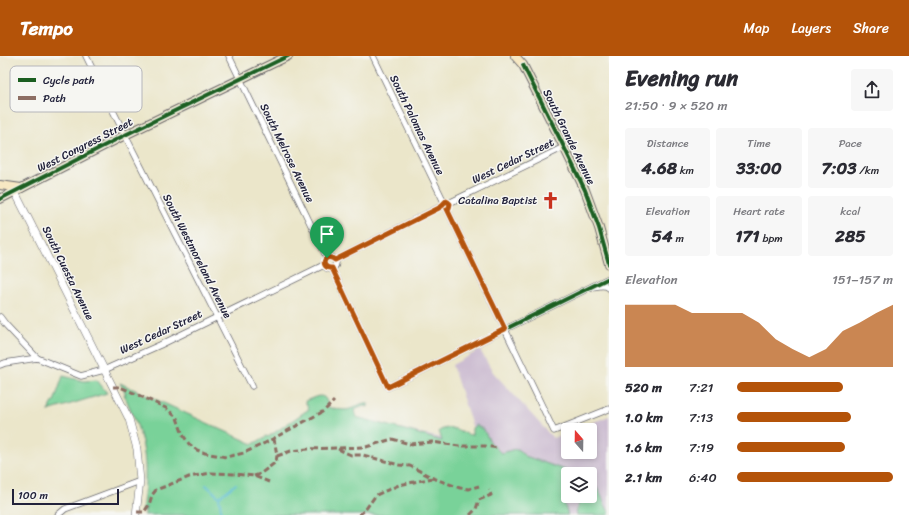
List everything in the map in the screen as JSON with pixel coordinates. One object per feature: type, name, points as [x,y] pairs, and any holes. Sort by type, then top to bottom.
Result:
[{"type":"main road","name":"West Congress Street","points":[[0,199],[16,189],[288,56]]},
{"type":"main road","points":[[515,56],[524,65]]},
{"type":"main road","points":[[522,56],[524,65]]},
{"type":"main road","name":"South Grande Avenue","points":[[524,65],[585,190],[599,228],[609,264]]},
{"type":"main road","points":[[0,185],[16,189]]},
{"type":"street","name":"South Westmoreland Avenue","points":[[86,56],[91,66]]},
{"type":"street","name":"South Melrose Avenue","points":[[229,56],[327,258]]},
{"type":"street","name":"South Palomas Avenue","points":[[373,56],[554,430],[609,409]]},
{"type":"street","name":"South Westmoreland Avenue","points":[[114,112],[252,386]]},
{"type":"street","name":"West Cedar Street","points":[[335,260],[564,146]]},
{"type":"street","name":"South Cuesta Avenue","points":[[16,189],[129,419],[137,449],[140,481],[136,515]]},
{"type":"street","points":[[330,257],[335,260],[336,265],[332,268],[328,268],[324,265],[325,260],[330,257]]},
{"type":"street","name":"West Cedar Street","points":[[37,358],[81,376],[104,370],[160,345],[324,265]]},
{"type":"street","points":[[332,268],[388,387],[609,278]]},
{"type":"street","points":[[589,287],[607,286],[609,288]]},
{"type":"street","points":[[0,317],[3,326],[37,358]]},
{"type":"street","points":[[0,365],[37,358]]},
{"type":"street","points":[[58,515],[65,509],[140,481]]},
{"type":"shaded area","points":[[480,350],[492,371],[553,438],[561,435],[561,459],[597,459],[597,423],[591,423],[609,416],[609,515],[408,515],[368,421],[479,447],[452,365]]},
{"type":"green space","points":[[63,376],[84,381],[97,380],[107,393],[48,411],[55,399]]},
{"type":"green space","points":[[120,383],[253,444],[267,436],[268,437],[309,409],[305,401],[320,396],[325,398],[328,407],[336,409],[348,410],[361,404],[368,403],[368,407],[364,406],[354,410],[356,417],[442,441],[439,431],[442,429],[454,429],[472,435],[472,428],[476,425],[483,429],[491,443],[501,453],[518,449],[525,456],[561,469],[561,503],[565,503],[568,515],[144,515],[146,507],[144,511],[142,511],[145,463],[142,440],[124,394],[126,394]]},
{"type":"green space","points":[[597,488],[609,511],[609,515],[577,515],[579,503],[597,503]]},
{"type":"waterway","points":[[219,497],[236,484]]},
{"type":"waterway","points":[[206,485],[219,497],[222,515]]},
{"type":"marked path","points":[[113,387],[125,389],[166,408],[177,418],[183,435],[189,444],[197,450],[205,453],[226,457],[244,453],[265,443],[324,411],[334,401]]},
{"type":"marked path","points":[[254,476],[260,474],[276,462],[277,455],[274,439]]},
{"type":"marked path","points":[[277,456],[291,451],[308,449],[366,447],[392,439],[410,444],[432,442],[459,446],[485,446],[498,448]]},
{"type":"marked path","points":[[338,449],[351,455],[363,455],[399,465],[410,466],[433,478],[460,488],[469,489],[479,486]]},
{"type":"marked path","points":[[137,512],[144,512],[156,490],[189,477],[211,473],[235,474],[254,476],[269,482]]},
{"type":"marked path","points":[[359,515],[365,510],[376,495],[399,485],[433,478]]},
{"type":"marked path","points":[[470,515],[476,509],[479,500],[491,495],[489,490]]},
{"type":"cycle path","points":[[0,199],[125,135],[288,56]]},
{"type":"cycle path","points":[[523,65],[585,190],[599,228],[609,264]]},
{"type":"cycle path","points":[[332,268],[388,387],[609,278]]},
{"type":"place","name":"Catalina Baptist","points":[[550,200]]},
{"type":"route","points":[[446,201],[450,204],[449,208],[447,209],[505,329],[388,387],[332,268],[329,269],[324,265],[327,258],[334,258],[335,260],[439,208],[446,201]]}]
